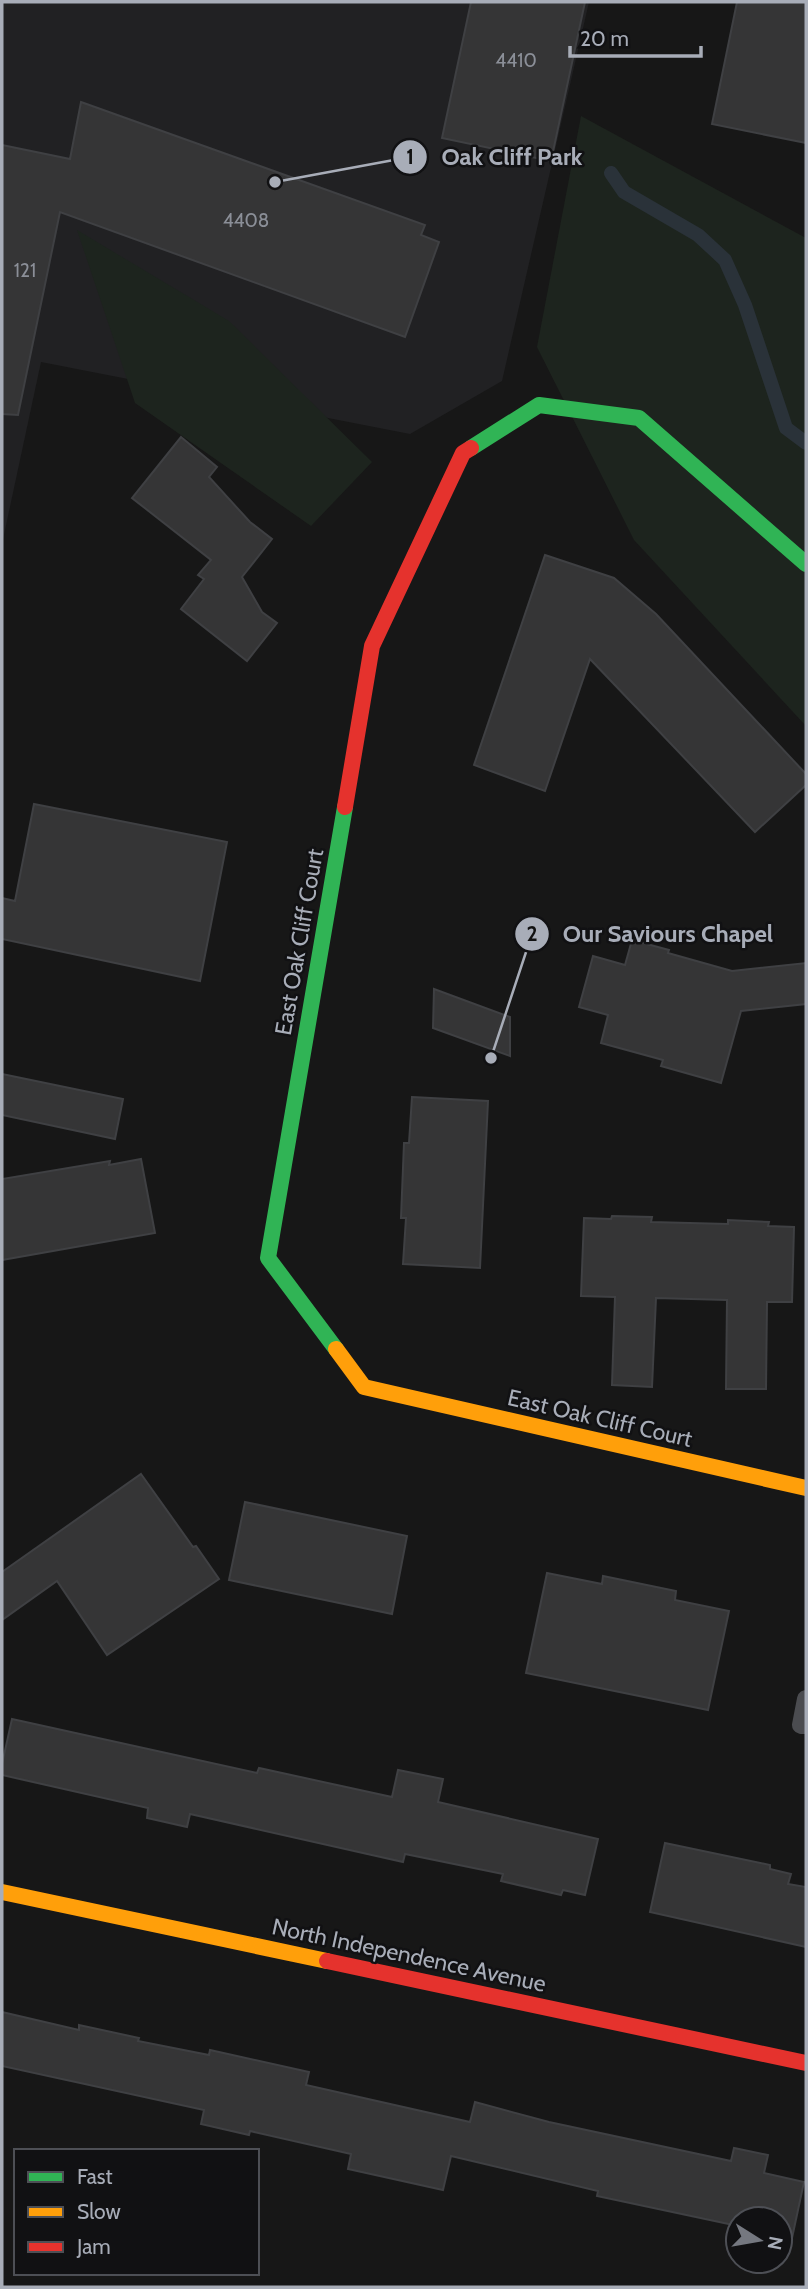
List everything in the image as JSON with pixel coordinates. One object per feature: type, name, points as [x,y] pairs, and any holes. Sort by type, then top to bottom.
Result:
[{"type":"street","name":"East Oak Cliff Court","points":[[806,564],[639,418],[539,405],[463,453],[372,646],[268,1258],[363,1387],[806,1488]]},
{"type":"street","name":"North Independence Avenue","points":[[2,1892],[806,2063]]},
{"type":"lane","points":[[806,1699],[801,1725],[806,1726]]},
{"type":"shaded area","points":[[2,2],[589,2],[502,381],[410,434],[41,362],[2,544]]},
{"type":"shaded area","points":[[581,116],[806,238],[806,726],[634,540],[537,347]]},
{"type":"shaded area","points":[[77,230],[229,321],[372,462],[311,526],[135,403]]},
{"type":"building","points":[[471,2],[585,2],[551,161],[442,138]]},
{"type":"building","points":[[737,2],[806,2],[806,143],[712,124]]},
{"type":"building","points":[[81,102],[425,225],[421,235],[439,242],[405,337],[60,212],[18,415],[2,414],[2,145],[70,159]]},
{"type":"building","points":[[181,437],[217,467],[209,477],[250,522],[272,539],[242,577],[262,612],[277,623],[247,661],[181,609],[204,579],[198,575],[211,560],[132,498]]},
{"type":"building","points":[[545,555],[614,578],[656,614],[806,774],[806,785],[755,832],[590,659],[545,791],[474,765]]},
{"type":"building","points":[[34,804],[227,842],[200,981],[2,939],[2,898],[15,901]]},
{"type":"building","points":[[632,940],[732,971],[806,963],[806,1004],[741,1011],[721,1083],[661,1066],[663,1060],[601,1043],[608,1015],[579,1007],[593,956],[625,965]]},
{"type":"building","points":[[434,989],[510,1017],[510,1056],[433,1028]]},
{"type":"building","points":[[2,1074],[123,1099],[115,1139],[2,1115]]},
{"type":"building","points":[[412,1097],[488,1101],[480,1268],[403,1264],[406,1218],[401,1218],[404,1143],[409,1143]]},
{"type":"building","points":[[141,1159],[155,1233],[2,1260],[2,1179],[110,1161],[109,1165]]},
{"type":"building","points":[[612,1216],[652,1217],[651,1222],[728,1224],[728,1220],[769,1222],[768,1226],[794,1227],[792,1302],[767,1302],[766,1389],[726,1389],[727,1300],[656,1298],[652,1387],[612,1385],[615,1297],[581,1296],[584,1218],[611,1219]]},
{"type":"building","points":[[141,1474],[219,1579],[107,1655],[57,1581],[2,1620],[2,1572]]},
{"type":"building","points":[[245,1502],[407,1536],[392,1614],[229,1580]]},
{"type":"building","points":[[547,1573],[602,1584],[603,1576],[676,1591],[675,1600],[729,1611],[708,1710],[526,1673]]},
{"type":"building","points":[[12,1719],[257,1773],[259,1768],[392,1797],[398,1770],[443,1779],[438,1802],[598,1839],[585,1895],[563,1890],[561,1895],[501,1881],[503,1874],[405,1854],[403,1862],[190,1814],[187,1827],[147,1818],[148,1808],[2,1775]]},
{"type":"building","points":[[665,1843],[770,1865],[770,1869],[791,1874],[788,1884],[806,1887],[806,1947],[650,1912]]},
{"type":"building","points":[[2,2012],[79,2030],[79,2025],[139,2038],[138,2041],[209,2055],[210,2050],[309,2072],[306,2085],[470,2122],[475,2102],[549,2122],[731,2161],[734,2148],[768,2155],[764,2173],[804,2182],[794,2229],[794,2205],[724,2205],[724,2223],[597,2196],[598,2191],[451,2156],[443,2190],[348,2169],[351,2154],[250,2131],[249,2135],[201,2124],[204,2110],[2,2066]]},
{"type":"waterway","points":[[611,173],[624,192],[698,235],[725,260],[745,305],[786,428],[806,443]]},
{"type":"traffic: fast","points":[[471,448],[539,405],[639,418],[806,564]]},
{"type":"traffic: fast","points":[[336,1349],[268,1258],[345,807]]},
{"type":"traffic: slow","points":[[336,1349],[364,1387],[806,1488]]},
{"type":"traffic: slow","points":[[2,1892],[327,1961]]},
{"type":"traffic: jam","points":[[345,807],[372,646],[463,453],[471,448]]},
{"type":"traffic: jam","points":[[327,1961],[806,2063]]},
{"type":"place","name":"Oak Cliff Park","points":[[275,182]]},
{"type":"place","name":"Our Saviours Chapel","points":[[491,1058]]}]
